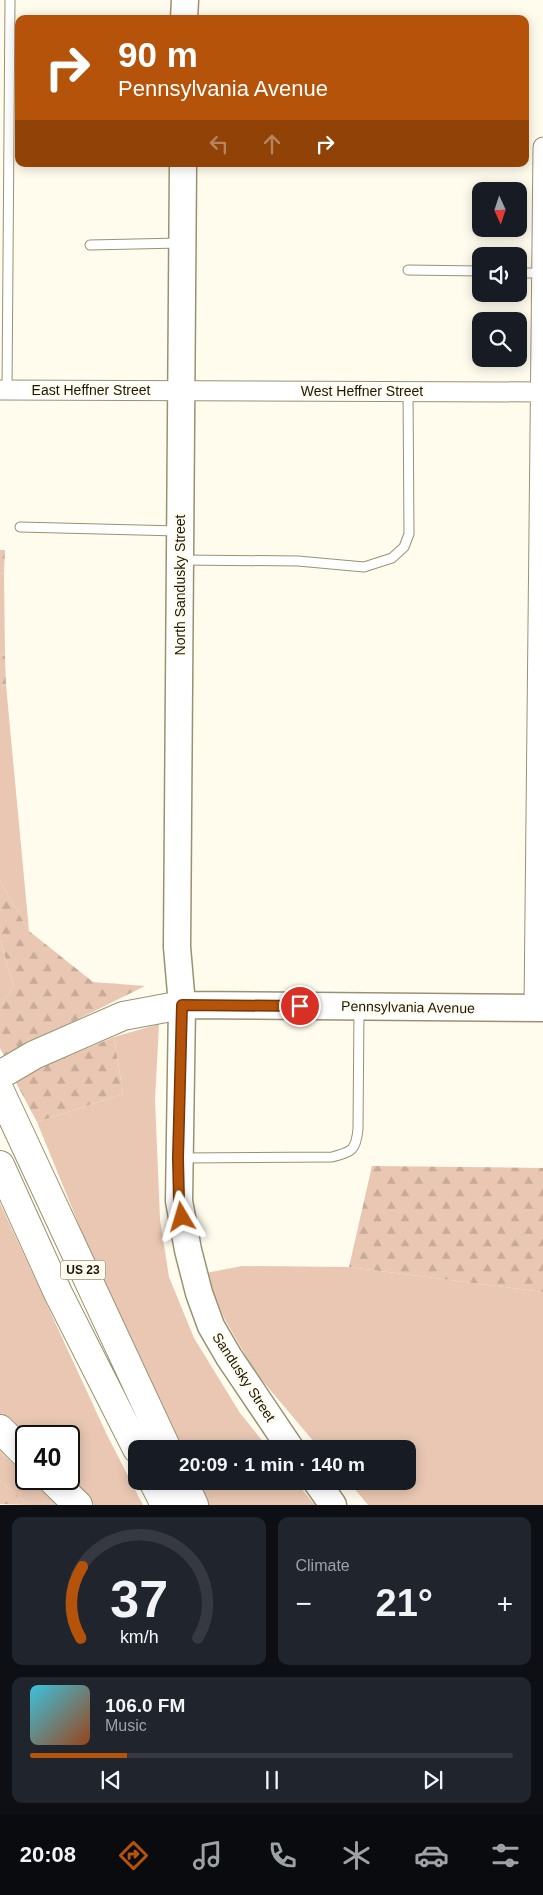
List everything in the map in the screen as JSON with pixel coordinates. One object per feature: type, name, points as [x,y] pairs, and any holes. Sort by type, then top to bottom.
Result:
[{"type":"highway","points":[[0,1074],[34,1055],[123,1016],[182,1005]]},
{"type":"highway","name":"US 23","points":[[0,1091],[163,1440]]},
{"type":"highway","name":"US 23","points":[[0,1165],[62,1301],[132,1440]]},
{"type":"highway","points":[[0,1430],[15,1444]]},
{"type":"highway","points":[[62,1490],[78,1505]]},
{"type":"highway","points":[[157,1490],[164,1505]]},
{"type":"highway","points":[[187,1490],[194,1505]]},
{"type":"street","points":[[184,15],[185,0]]},
{"type":"street","points":[[539,1008],[543,147]]},
{"type":"street","name":"North Sandusky Street","points":[[182,1005],[177,947],[183,167]]},
{"type":"street","name":"East Heffner Street","points":[[3,390],[182,390]]},
{"type":"street","name":"West Heffner Street","points":[[182,390],[542,392]]},
{"type":"street","name":"Pennsylvania Avenue","points":[[182,1005],[539,1008]]},
{"type":"street","name":"Sandusky Street","points":[[182,1005],[178,1158],[179,1201],[188,1250],[199,1293],[212,1326],[229,1357],[285,1440]]},
{"type":"street","points":[[322,1490],[333,1505]]},
{"type":"lane","points":[[3,390],[10,0]]},
{"type":"lane","points":[[9,122],[15,122]]},
{"type":"lane","points":[[90,244],[183,243]]},
{"type":"lane","points":[[408,270],[472,272]]},
{"type":"lane","points":[[527,273],[542,273]]},
{"type":"lane","points":[[181,560],[298,561],[364,567],[392,558],[404,547],[409,534],[408,391]]},
{"type":"lane","points":[[20,527],[181,531]]},
{"type":"lane","points":[[178,1158],[332,1157],[349,1152],[357,1144],[359,1007]]},
{"type":"green space","points":[[0,550],[5,550],[4,573],[0,574]]},
{"type":"green space","points":[[4,573],[5,656],[0,654],[0,574]]},
{"type":"green space","points":[[0,654],[5,656],[6,685],[0,686]]},
{"type":"green space","points":[[6,685],[29,931],[0,881],[0,686]]},
{"type":"green space","points":[[0,881],[29,931],[93,982],[145,986],[4,1056],[0,1048],[0,1007],[14,986],[0,940]]},
{"type":"green space","points":[[0,940],[14,986],[0,1007]]},
{"type":"green space","points":[[159,1024],[155,1100],[160,1219],[169,1277],[194,1338],[240,1413],[262,1440],[176,1440],[112,1306],[37,1122],[123,1094],[114,1037]]},
{"type":"green space","points":[[114,1037],[123,1094],[37,1122],[14,1079]]},
{"type":"green space","points":[[372,1166],[543,1168],[543,1292],[349,1267]]},
{"type":"green space","points":[[0,1203],[107,1435],[128,1476],[128,1490],[135,1490],[143,1505],[94,1505],[78,1490],[80,1490],[80,1425],[15,1425],[15,1428],[0,1416]]},
{"type":"green space","points":[[242,1266],[349,1267],[543,1292],[543,1505],[368,1505],[356,1490],[416,1490],[416,1440],[312,1440],[255,1372],[224,1318],[206,1273]]},
{"type":"green space","points":[[0,1451],[15,1465],[15,1490],[41,1490],[57,1505],[29,1505],[0,1481]]},
{"type":"green space","points":[[0,1481],[29,1505],[0,1504]]},
{"type":"green space","points":[[200,1490],[302,1490],[315,1505],[207,1505]]},
{"type":"route","points":[[182,1217],[179,1201],[178,1158],[182,1005],[300,1006]]}]
